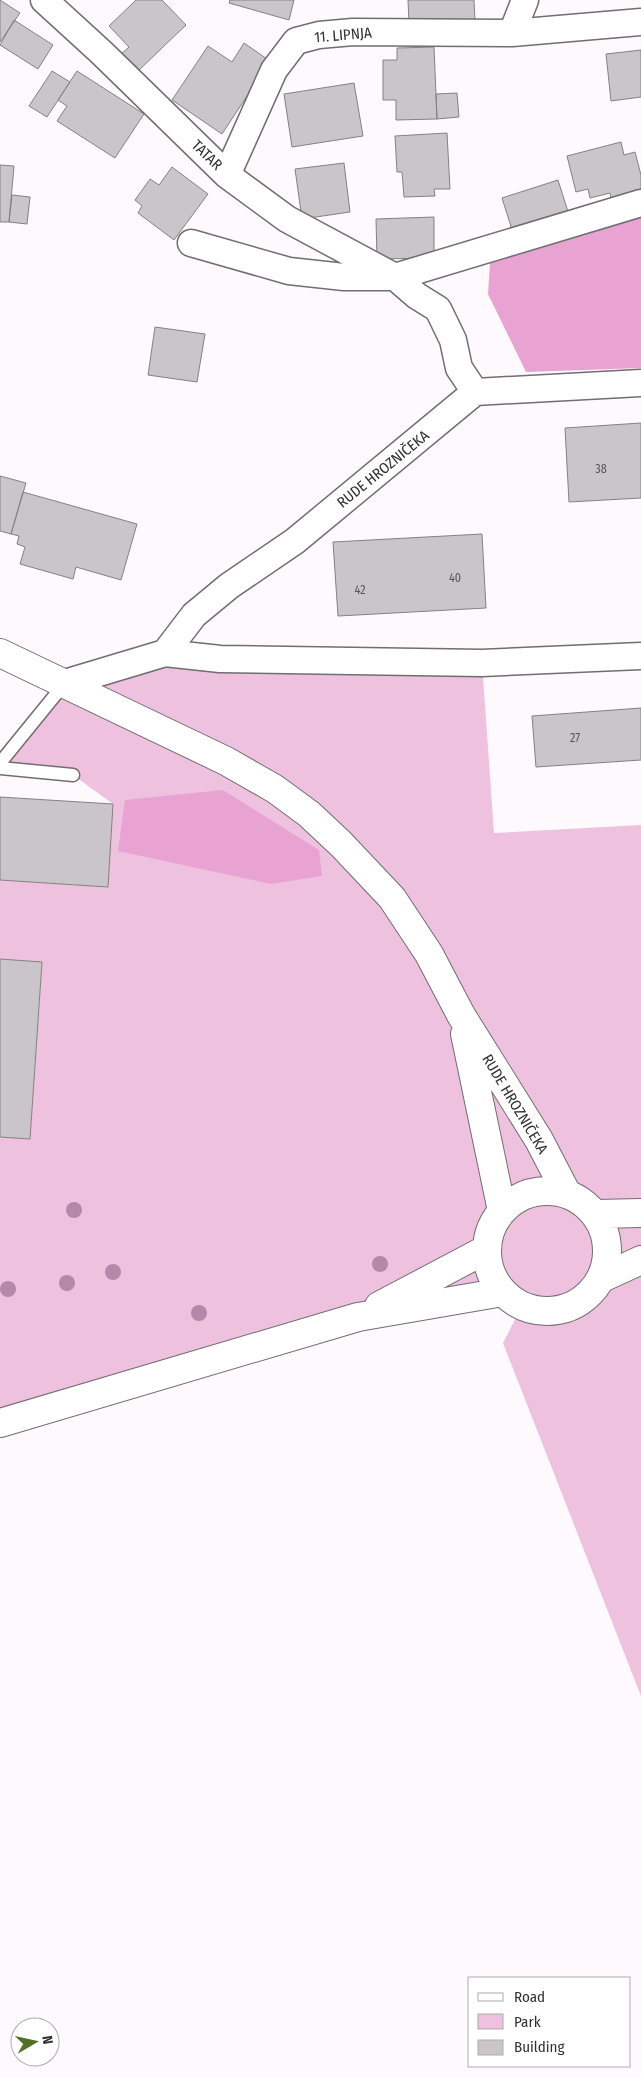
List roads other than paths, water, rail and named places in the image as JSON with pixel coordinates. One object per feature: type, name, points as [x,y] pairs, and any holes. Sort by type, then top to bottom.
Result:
[{"type":"main road","name":"RUDE HROZNIČEKA","points":[[0,653],[226,761],[275,789],[309,814],[341,844],[392,898],[429,954],[461,1015],[539,1140],[567,1194]]},
{"type":"main road","name":"RUDE HROZNIČEKA","points":[[461,1015],[502,1211]]},
{"type":"main road","points":[[544,1191],[567,1194],[583,1202],[596,1214],[606,1234],[608,1257],[602,1278],[588,1297],[568,1309],[544,1312],[522,1306],[503,1292],[491,1272],[487,1249],[490,1233],[502,1211],[521,1196],[544,1191]]},
{"type":"main road","points":[[596,1214],[641,1213]]},
{"type":"main road","points":[[358,1317],[487,1249]]},
{"type":"main road","points":[[602,1278],[641,1260]]},
{"type":"main road","points":[[0,1423],[358,1317],[503,1292]]},
{"type":"street","name":"TATAR","points":[[44,0],[102,53],[227,175],[287,219],[395,277],[417,296],[438,309],[453,340],[460,368],[475,392]]},
{"type":"street","points":[[512,33],[525,0]]},
{"type":"street","name":"11. LIPNJA","points":[[227,175],[274,70],[296,41],[319,35],[353,32],[512,33],[641,22]]},
{"type":"street","points":[[191,244],[289,271],[344,277],[395,277],[641,203]]},
{"type":"street","points":[[475,392],[641,383]]},
{"type":"street","name":"RUDE HROZNIČEKA","points":[[165,653],[194,615],[228,586],[295,541],[475,392]]},
{"type":"street","points":[[65,683],[165,653],[220,659],[482,663],[641,656]]},
{"type":"lane","points":[[0,763],[65,683]]},
{"type":"lane","points":[[0,768],[73,775]]}]
